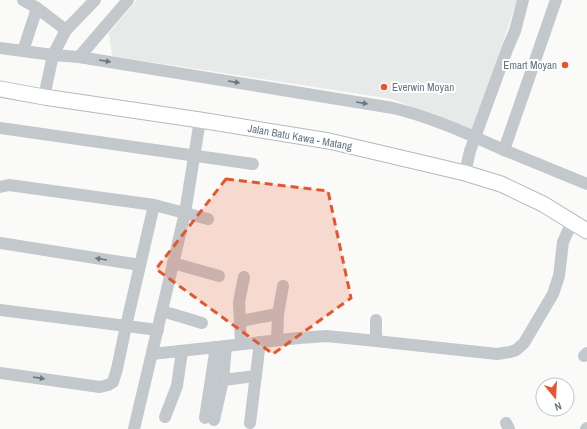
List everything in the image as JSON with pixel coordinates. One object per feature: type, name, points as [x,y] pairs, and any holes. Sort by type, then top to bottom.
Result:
[{"type":"main road","name":"Jalan Batu Kawa - Matang","points":[[0,89],[329,141],[465,173],[501,184],[543,204],[587,231]]},
{"type":"street","points":[[23,0],[37,8],[66,30]]},
{"type":"street","points":[[44,97],[53,55],[66,30],[95,0]]},
{"type":"street","points":[[78,57],[128,0]]},
{"type":"street","points":[[465,173],[470,151],[515,31],[523,0]]},
{"type":"street","points":[[504,150],[556,0]]},
{"type":"street","points":[[23,51],[37,8]]},
{"type":"street","points":[[0,48],[78,57],[393,108],[418,115],[475,137],[587,184]]},
{"type":"street","points":[[134,429],[185,213],[200,120]]},
{"type":"street","points":[[0,128],[253,164]]},
{"type":"street","points":[[0,187],[9,185],[154,205],[208,219]]},
{"type":"street","points":[[0,373],[100,387],[108,385],[112,382],[117,369],[154,205]]},
{"type":"street","points":[[152,354],[326,336],[497,354],[510,352],[516,350],[524,343],[553,294],[559,276],[563,242],[572,222]]},
{"type":"street","points":[[0,243],[140,265]]},
{"type":"street","points":[[173,264],[219,276]]},
{"type":"street","points":[[241,344],[239,302],[244,277]]},
{"type":"street","points":[[277,340],[278,314],[283,286]]},
{"type":"street","points":[[0,310],[158,330]]},
{"type":"street","points":[[162,311],[202,323]]},
{"type":"street","points":[[240,321],[278,314]]},
{"type":"street","points":[[376,320],[376,341]]},
{"type":"street","points":[[250,422],[260,342]]},
{"type":"street","points":[[221,346],[223,380],[209,419],[221,346]]},
{"type":"street","points":[[165,417],[177,386],[182,350]]},
{"type":"street","points":[[223,380],[256,376]]},
{"type":"highlighted area","points":[[226,179],[328,191],[351,298],[273,354],[156,269]]},
{"type":"shaded area","points":[[137,0],[517,0],[473,132],[392,99],[112,56],[109,33]]},
{"type":"place","name":"Emart Moyan","points":[[565,65]]},
{"type":"place","name":"Everwin Moyan","points":[[384,87]]}]
